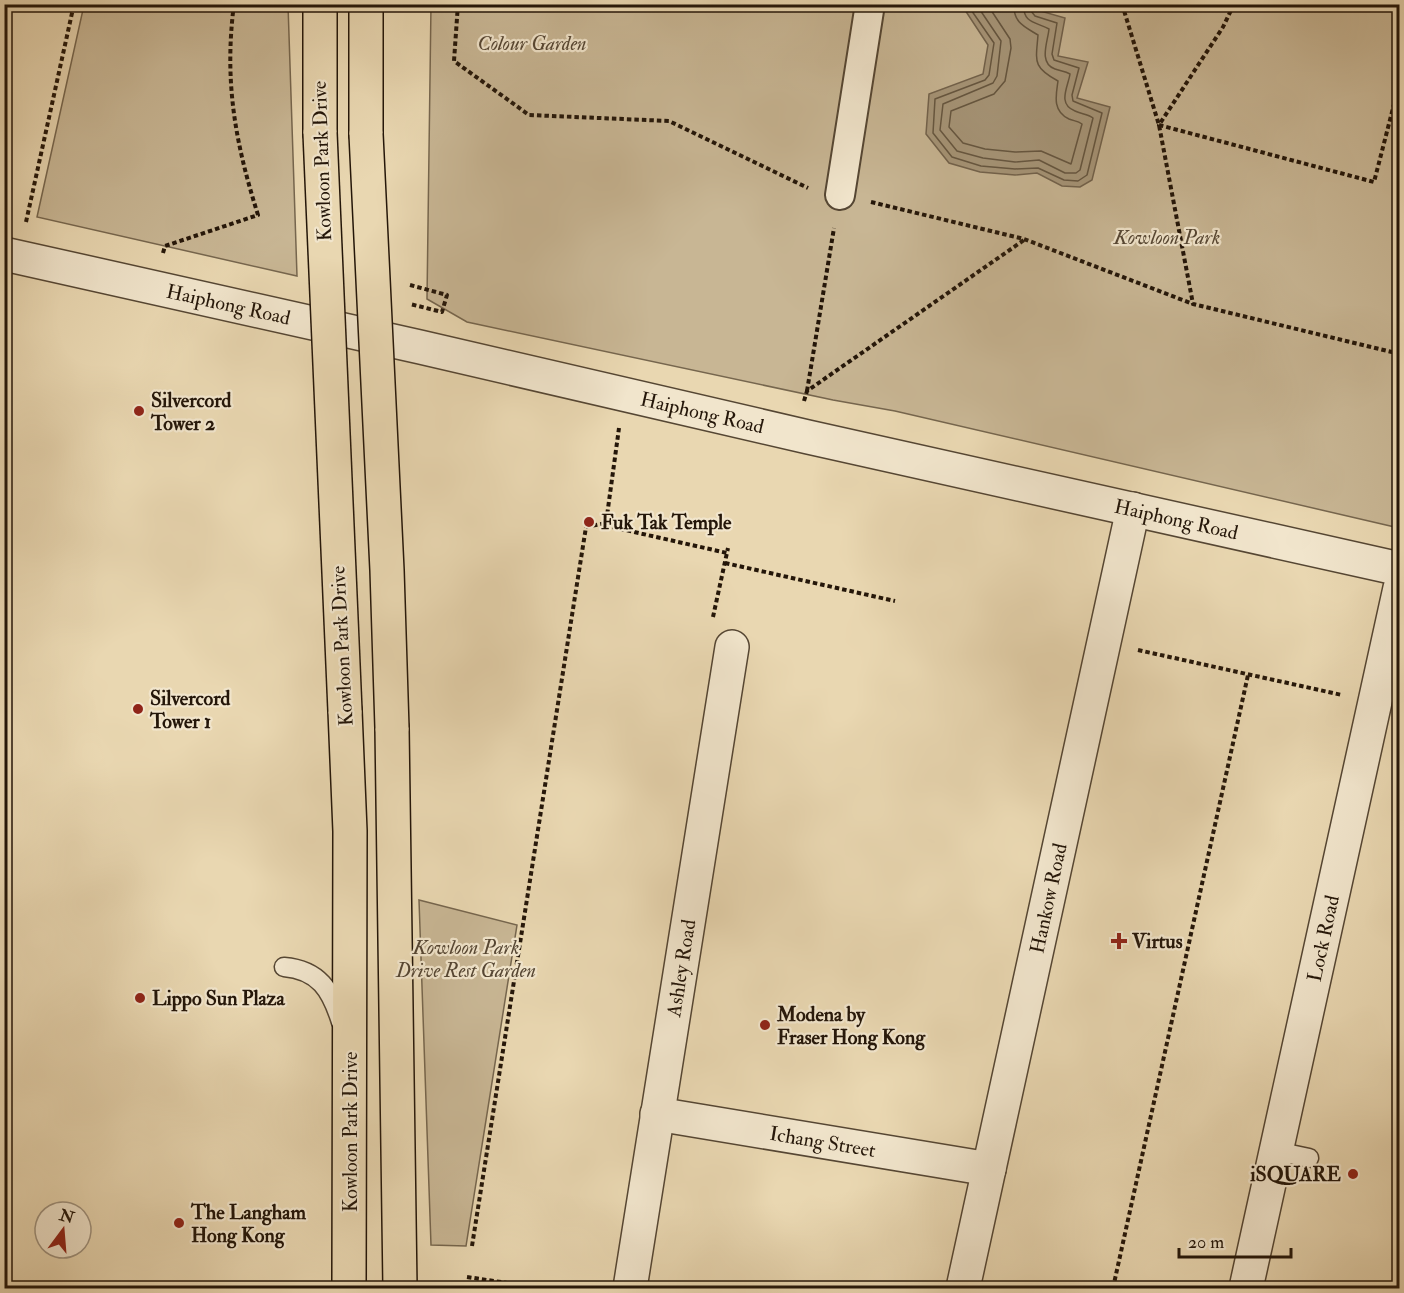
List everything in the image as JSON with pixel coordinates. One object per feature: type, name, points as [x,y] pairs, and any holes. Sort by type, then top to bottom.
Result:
[{"type":"main road","name":"Kowloon Park Drive","points":[[320,4],[320,134],[350,831],[349,1288]]},
{"type":"main road","points":[[366,4],[366,134],[387,570],[392,728],[400,1288]]},
{"type":"street","points":[[840,195],[870,4]]},
{"type":"street","name":"Haiphong Road","points":[[4,255],[1400,568]]},
{"type":"street","name":"Hankow Road","points":[[963,1288],[1133,509]]},
{"type":"street","name":"Lock Road","points":[[1246,1288],[1400,588]]},
{"type":"street","name":"Ashley Road","points":[[630,1288],[732,647]]},
{"type":"street","name":"Ichang Street","points":[[657,1114],[989,1169]]},
{"type":"lane","points":[[284,967],[300,969],[314,977],[328,990],[350,1046]]},
{"type":"lane","points":[[1276,1151],[1309,1158]]},
{"type":"path","points":[[24,229],[74,4]]},
{"type":"path","points":[[165,246],[258,215],[243,169],[234,122],[230,75],[234,4]]},
{"type":"path","points":[[458,4],[454,61],[529,115],[669,122],[804,188],[1024,239],[1193,304],[1400,354]]},
{"type":"path","points":[[1122,4],[1159,124],[1193,304]]},
{"type":"path","points":[[1159,124],[1223,27],[1233,4]]},
{"type":"path","points":[[1159,124],[1374,182],[1400,81]]},
{"type":"path","points":[[803,408],[840,195]]},
{"type":"path","points":[[807,391],[1024,239]]},
{"type":"path","points":[[408,303],[442,312],[447,295],[410,285]]},
{"type":"path","points":[[606,523],[620,422]]},
{"type":"path","points":[[606,523],[612,528],[728,551],[712,618]]},
{"type":"path","points":[[472,1246],[586,527],[606,523]]},
{"type":"path","points":[[725,563],[895,601]]},
{"type":"path","points":[[1134,649],[1348,696]]},
{"type":"path","points":[[1113,1288],[1248,675]]},
{"type":"path","points":[[467,1277],[541,1288]]},
{"type":"green space","points":[[84,5],[288,5],[297,276],[37,217]]},
{"type":"green space","name":"Kowloon Park","points":[[431,5],[1399,5],[1399,528],[895,411],[833,400],[467,322],[427,299]]},
{"type":"green space","name":"Kowloon Park Drive Rest Garden","points":[[419,900],[517,925],[466,1246],[431,1245]]},
{"type":"water","points":[[961,4],[1038,5],[1037,10],[1065,18],[1058,56],[1088,62],[1077,98],[1110,107],[1092,180],[1080,187],[1062,186],[1037,173],[1015,175],[980,172],[949,163],[926,134],[929,94],[983,74],[988,45]]},
{"type":"place","name":"Silvercord Tower 2","points":[[139,411]]},
{"type":"place","name":"Fuk Tak Temple","points":[[589,522]]},
{"type":"place","name":"Silvercord Tower 1","points":[[138,709]]},
{"type":"place","name":"Virtus","points":[[1119,941]]},
{"type":"place","name":"Lippo Sun Plaza","points":[[140,998]]},
{"type":"place","name":"Modena by Fraser Hong Kong","points":[[765,1025]]},
{"type":"place","name":"iSQUARE","points":[[1353,1174]]},
{"type":"place","name":"The Langham Hong Kong","points":[[179,1223]]},
{"type":"park label","name":"Colour Garden","points":[[532,43]]}]
